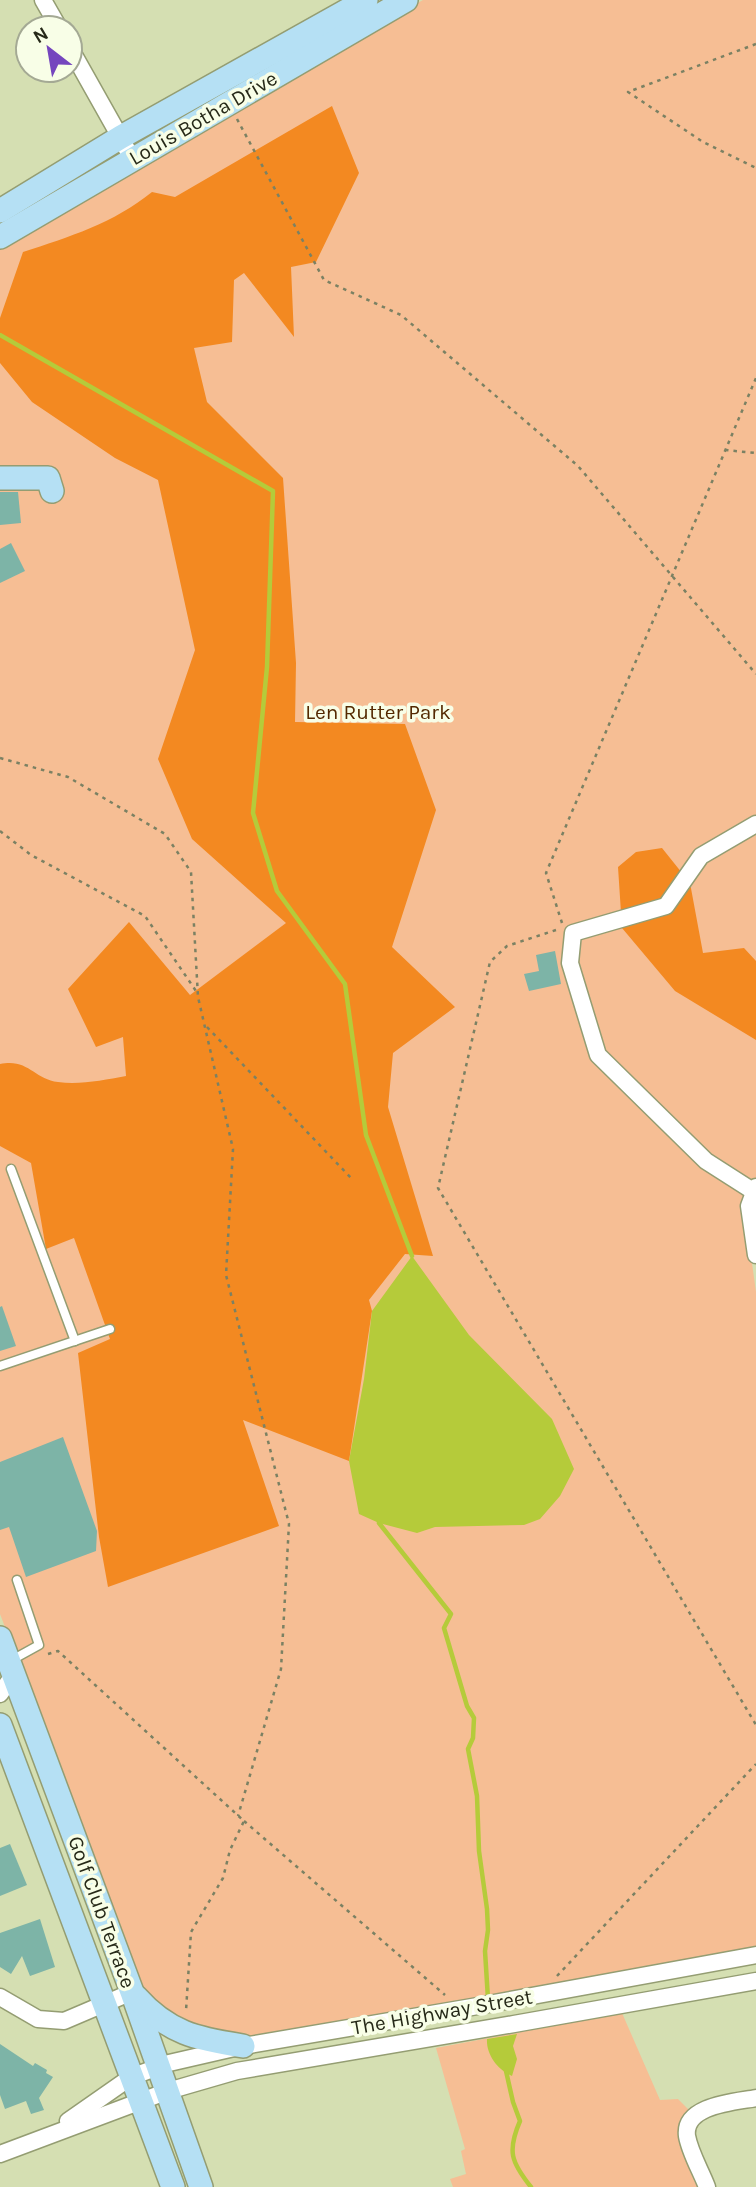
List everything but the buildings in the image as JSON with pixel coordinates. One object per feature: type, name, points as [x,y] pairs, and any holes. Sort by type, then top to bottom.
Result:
[{"type":"street","name":"Louis Botha Drive","points":[[0,211],[121,137],[366,0]]},
{"type":"street","name":"Louis Botha Drive","points":[[0,236],[407,0]]},
{"type":"street","points":[[84,72],[132,160]]},
{"type":"street","points":[[0,478],[48,478],[52,491]]},
{"type":"street","points":[[756,824],[701,856],[666,906],[573,933],[570,963],[598,1055],[706,1161],[755,1189],[749,1206],[756,1255]]},
{"type":"street","name":"Golf Club Terrace","points":[[0,1638],[132,1992],[201,2187]]},
{"type":"street","points":[[0,1694],[11,1668]]},
{"type":"street","name":"Golf Club Terrace","points":[[0,1725],[173,2187]]},
{"type":"street","name":"The Highway Street","points":[[26,2144],[71,2120],[131,2077],[157,2066],[243,2046],[756,1955]]},
{"type":"street","name":"The Highway Street","points":[[26,2144],[168,2091],[237,2071],[756,1980]]},
{"type":"street","points":[[0,1997],[29,2015],[48,2021],[64,2021],[132,1992],[152,2013],[177,2029],[201,2039],[243,2046]]},
{"type":"street","points":[[707,2187],[687,2138],[687,2127],[692,2118],[710,2106],[756,2098]]},
{"type":"street","points":[[0,2154],[26,2144]]},
{"type":"lane","points":[[11,1169],[75,1341]]},
{"type":"lane","points":[[0,1366],[110,1329]]},
{"type":"lane","points":[[11,1668],[39,1645],[17,1580]]},
{"type":"path","points":[[756,44],[628,92],[703,142],[756,168]]},
{"type":"path","points":[[234,113],[324,280],[401,315],[578,466],[756,674]]},
{"type":"path","points":[[725,450],[756,453]]},
{"type":"path","points":[[0,758],[68,777],[165,835],[191,872],[198,997],[233,1149],[226,1275],[289,1524],[281,1668],[238,1816]]},
{"type":"path","points":[[0,831],[31,855],[145,916],[197,993]]},
{"type":"path","points":[[204,1025],[352,1180]]},
{"type":"path","points":[[45,1656],[58,1651],[238,1816],[447,1998]]},
{"type":"path","points":[[540,1994],[756,1764]]},
{"type":"path","points":[[177,2029],[185,2014],[191,1932],[223,1878],[230,1850],[244,1821]]},
{"type":"green space","name":"Len Rutter Park","points":[[423,0],[756,0],[756,1178],[744,1206],[756,1292],[756,1951],[242,2040],[202,2034],[148,2003],[0,1614],[0,246]]},
{"type":"green space","points":[[622,2013],[660,2100],[678,2099],[689,2110],[683,2119],[702,2187],[453,2187],[450,2179],[466,2174],[461,2151],[465,2149],[436,2048]]},
{"type":"shaded area","points":[[332,106],[359,173],[316,262],[291,267],[294,337],[244,273],[234,280],[232,342],[194,348],[207,402],[283,478],[296,663],[295,722],[405,724],[436,810],[392,947],[455,1007],[393,1053],[388,1107],[433,1256],[405,1254],[369,1300],[372,1311],[349,1461],[243,1420],[279,1526],[108,1587],[99,1537],[78,1353],[110,1339],[74,1238],[46,1249],[31,1163],[0,1146],[0,1064],[18,1064],[50,1080],[66,1083],[126,1076],[123,1037],[96,1047],[68,989],[129,922],[190,995],[286,923],[192,839],[158,759],[195,650],[158,480],[115,458],[32,402],[0,363],[0,318],[23,252],[107,221],[152,192],[175,197]]},
{"type":"shaded area","points":[[662,848],[690,883],[703,953],[744,948],[756,961],[756,1040],[675,991],[622,928],[618,867],[636,852]]},
{"type":"shaded area","points":[[412,1256],[469,1335],[552,1419],[574,1469],[560,1496],[540,1519],[524,1525],[435,1527],[417,1533],[379,1523],[359,1514],[349,1461],[364,1379],[372,1311]]},
{"type":"shaded area","points":[[517,2034],[513,2046],[517,2059],[512,2076],[494,2061],[487,2039]]},
{"type":"waterway","points":[[0,335],[273,491],[267,667],[253,813],[277,891],[345,984],[366,1135],[412,1256]]},
{"type":"waterway","points":[[379,1523],[451,1614],[444,1628],[467,1706],[474,1718],[473,1738],[468,1749],[477,1796],[479,1851],[487,1909],[485,1951],[488,1999]]},
{"type":"waterway","points":[[506,2071],[520,2121],[513,2140],[513,2156],[531,2187]]}]
